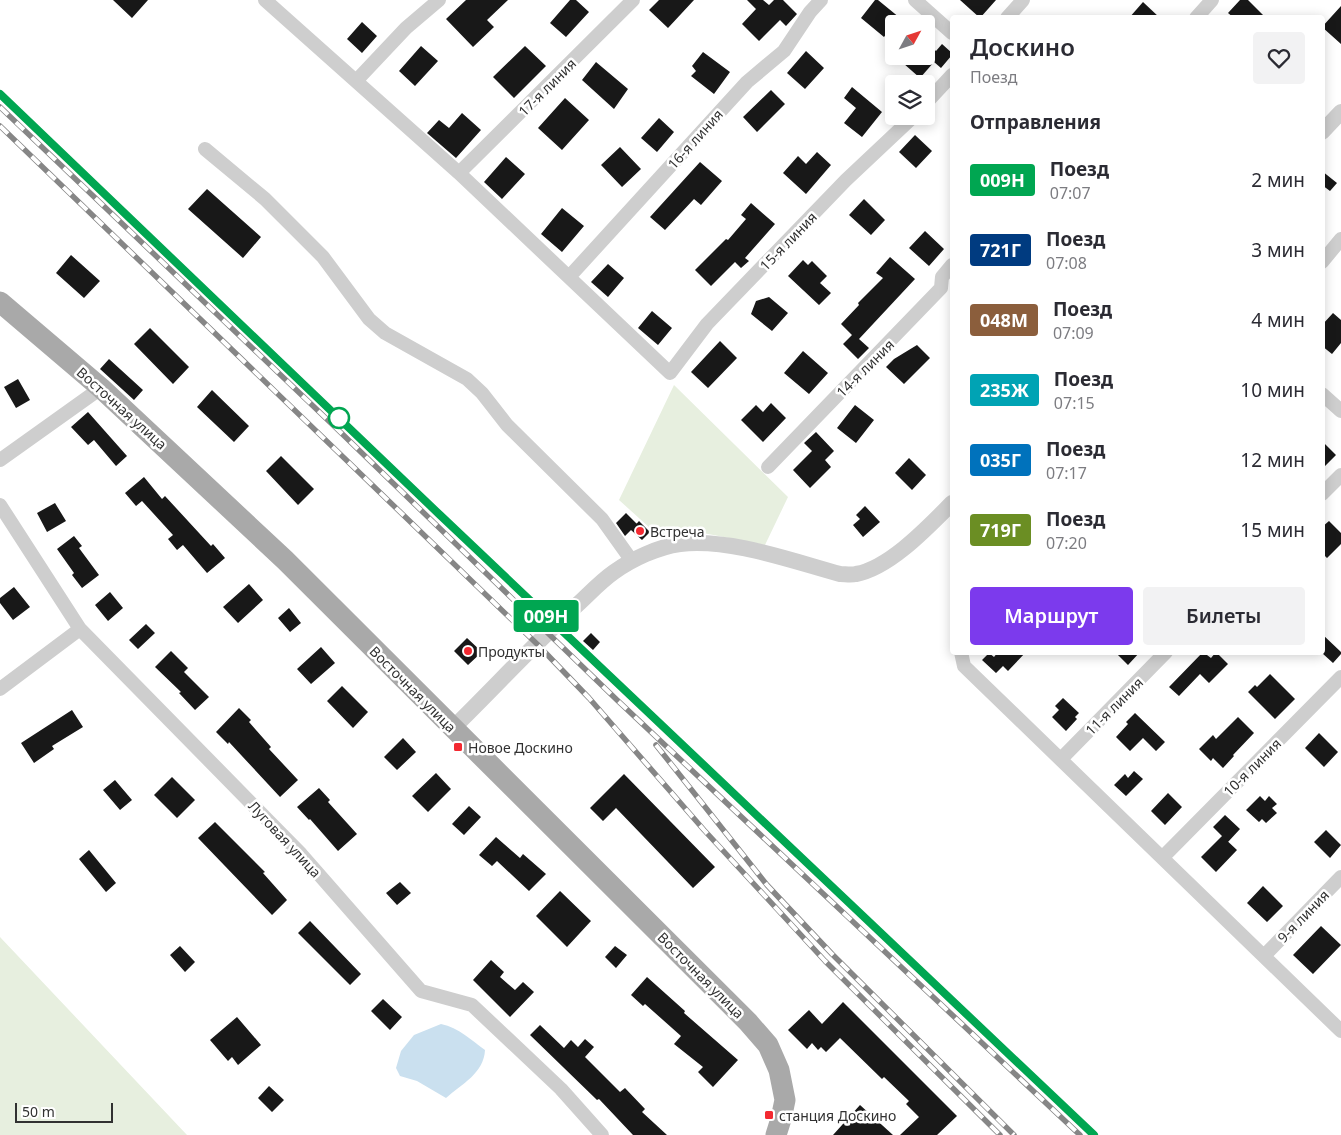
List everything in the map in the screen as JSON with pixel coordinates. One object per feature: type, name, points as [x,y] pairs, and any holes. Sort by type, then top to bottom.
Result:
[{"type":"main road","name":"Восточная улица","points":[[0,302],[101,388],[285,560],[748,1022],[768,1045],[779,1070],[784,1100],[776,1135]]},
{"type":"street","points":[[265,0],[459,174],[569,277]]},
{"type":"street","points":[[356,81],[406,28],[439,0]]},
{"type":"street","name":"17-я линия","points":[[459,174],[633,0]]},
{"type":"street","name":"16-я линия","points":[[569,277],[747,82],[784,51],[820,0]]},
{"type":"street","points":[[915,0],[950,32]]},
{"type":"street","points":[[1009,15],[1023,0]]},
{"type":"street","points":[[1199,15],[1212,0]]},
{"type":"street","points":[[935,93],[950,77]]},
{"type":"street","points":[[1325,129],[1341,112]]},
{"type":"street","name":"15-я линия","points":[[569,277],[670,373],[707,324],[846,180],[904,125]]},
{"type":"street","points":[[205,149],[265,199],[304,237],[323,257],[369,319],[385,333],[467,379],[482,393],[507,425],[602,519],[632,561]]},
{"type":"street","points":[[1325,258],[1341,239]]},
{"type":"street","name":"14-я линия","points":[[768,467],[941,288],[942,276],[950,267]]},
{"type":"street","points":[[0,460],[101,388]]},
{"type":"street","points":[[1325,397],[1341,411]]},
{"type":"street","points":[[1325,491],[1341,475]]},
{"type":"street","name":"Луговая улица","points":[[0,504],[80,629],[301,854],[421,991],[472,1005],[561,1090],[602,1135]]},
{"type":"street","points":[[453,728],[571,610],[613,572],[632,561],[660,549],[680,544],[704,544],[748,550],[840,574],[854,574],[870,570],[918,537],[950,505]]},
{"type":"street","points":[[0,689],[80,629]]},
{"type":"street","points":[[962,655],[964,666],[1341,1031]]},
{"type":"street","name":"11-я линия","points":[[1061,759],[1163,655]]},
{"type":"street","name":"10-я линия","points":[[1163,857],[1341,678]]},
{"type":"street","name":"9-я линия","points":[[1264,956],[1341,877]]},
{"type":"green space","points":[[674,385],[788,497],[765,545],[703,533],[661,538],[619,500]]},
{"type":"green space","points":[[0,937],[187,1135],[0,1135]]},
{"type":"water","points":[[441,1024],[459,1031],[485,1050],[484,1058],[476,1072],[446,1098],[417,1081],[400,1076],[396,1068],[401,1051],[414,1035]]},
{"type":"building","points":[[113,0],[148,0],[132,18]]},
{"type":"building","points":[[466,0],[508,0],[487,20],[494,27],[473,47],[446,19]]},
{"type":"building","points":[[570,0],[576,0],[589,12],[566,37],[550,23]]},
{"type":"building","points":[[659,0],[694,0],[668,28],[649,10]]},
{"type":"building","points":[[747,0],[763,0],[769,5],[774,0],[783,0],[797,14],[786,26],[780,20],[759,41],[742,24],[756,9]]},
{"type":"building","points":[[875,0],[878,0],[896,15],[885,15],[884,37],[861,18]]},
{"type":"building","points":[[960,0],[996,0],[983,15],[977,15]]},
{"type":"building","points":[[1240,0],[1248,0],[1263,15],[1230,15],[1228,13]]},
{"type":"building","points":[[1143,2],[1157,15],[1132,15]]},
{"type":"building","points":[[1341,6],[1341,44],[1325,30],[1325,24]]},
{"type":"building","points":[[362,22],[377,36],[362,53],[347,39]]},
{"type":"building","points":[[942,44],[950,51],[950,57],[941,68],[935,63],[935,50]]},
{"type":"building","points":[[421,46],[438,61],[415,86],[399,71]]},
{"type":"building","points":[[525,46],[546,66],[514,98],[493,77]]},
{"type":"building","points":[[806,51],[824,68],[805,89],[787,73]]},
{"type":"building","points":[[703,52],[730,72],[714,94],[691,76],[696,71],[692,66]]},
{"type":"building","points":[[596,62],[628,89],[614,109],[582,80]]},
{"type":"building","points":[[905,65],[931,65],[923,75],[917,75]]},
{"type":"building","points":[[852,87],[882,112],[862,137],[844,123],[856,108],[844,98]]},
{"type":"building","points":[[771,90],[785,104],[757,132],[743,117]]},
{"type":"building","points":[[565,98],[589,120],[562,150],[538,128]]},
{"type":"building","points":[[462,113],[481,130],[456,158],[427,133],[439,120],[449,128]]},
{"type":"building","points":[[659,118],[674,132],[657,152],[641,138]]},
{"type":"building","points":[[915,135],[932,151],[916,168],[899,152]]},
{"type":"building","points":[[620,147],[641,169],[622,187],[601,165]]},
{"type":"building","points":[[817,152],[831,165],[806,194],[783,173],[798,156],[806,164]]},
{"type":"building","points":[[506,157],[525,174],[502,199],[484,182]]},
{"type":"building","points":[[700,162],[722,181],[701,205],[694,199],[665,230],[650,217]]},
{"type":"building","points":[[1325,173],[1337,183],[1330,191],[1325,187]]},
{"type":"building","points":[[207,189],[261,237],[243,258],[188,209]]},
{"type":"building","points":[[864,199],[885,220],[871,235],[849,215]]},
{"type":"building","points":[[751,203],[775,224],[745,258],[749,261],[741,268],[735,262],[711,286],[695,270],[726,239],[728,240],[746,219],[741,215]]},
{"type":"building","points":[[562,208],[584,226],[562,252],[541,234]]},
{"type":"building","points":[[925,231],[944,249],[929,266],[909,248]]},
{"type":"building","points":[[71,255],[100,281],[84,298],[56,273]]},
{"type":"building","points":[[890,257],[915,279],[859,339],[869,348],[858,359],[843,344],[852,335],[841,324],[859,305],[858,303],[883,278],[876,273]]},
{"type":"building","points":[[803,260],[808,265],[812,261],[827,276],[820,283],[831,293],[819,305],[788,276]]},
{"type":"building","points":[[608,264],[624,278],[608,297],[591,282]]},
{"type":"building","points":[[769,297],[788,313],[772,331],[751,314],[756,301]]},
{"type":"building","points":[[652,311],[672,328],[658,345],[638,328]]},
{"type":"building","points":[[1333,313],[1341,320],[1341,343],[1332,354],[1325,348],[1325,322]]},
{"type":"building","points":[[150,328],[189,367],[173,384],[134,344]]},
{"type":"building","points":[[720,341],[737,358],[708,388],[691,372]]},
{"type":"building","points":[[917,345],[930,358],[904,384],[886,367],[894,359]]},
{"type":"building","points":[[803,351],[828,373],[809,394],[784,373]]},
{"type":"building","points":[[109,359],[143,390],[134,400],[100,369]]},
{"type":"building","points":[[18,379],[30,400],[16,408],[4,387]]},
{"type":"building","points":[[212,390],[249,426],[234,442],[197,407]]},
{"type":"building","points":[[771,403],[786,418],[763,442],[741,420],[756,405],[763,412]]},
{"type":"building","points":[[855,405],[874,420],[856,443],[837,428]]},
{"type":"building","points":[[88,412],[127,456],[116,466],[94,440],[88,445],[71,427]]},
{"type":"building","points":[[816,432],[834,451],[825,460],[831,467],[810,488],[793,470],[812,451],[804,443]]},
{"type":"building","points":[[1325,444],[1336,455],[1325,466]]},
{"type":"building","points":[[281,456],[314,489],[298,505],[266,471]]},
{"type":"building","points":[[909,458],[926,475],[912,490],[895,473]]},
{"type":"building","points":[[144,477],[162,499],[165,496],[211,546],[213,544],[225,558],[207,573],[183,545],[177,550],[168,539],[173,535],[142,501],[136,506],[125,493]]},
{"type":"building","points":[[55,503],[66,521],[47,532],[37,513]]},
{"type":"building","points":[[865,506],[880,522],[863,537],[853,525],[860,519],[856,515]]},
{"type":"building","points":[[626,513],[637,524],[625,536],[616,523]]},
{"type":"building","points":[[639,521],[650,532],[642,540],[631,530]]},
{"type":"building","points":[[1329,521],[1341,533],[1341,544],[1327,558],[1325,556],[1325,524]]},
{"type":"building","points":[[74,536],[82,546],[79,548],[99,575],[82,588],[57,549]]},
{"type":"building","points":[[249,584],[263,600],[238,623],[223,607]]},
{"type":"building","points":[[14,587],[30,607],[13,620],[0,603],[0,598]]},
{"type":"building","points":[[110,592],[123,608],[108,621],[95,605]]},
{"type":"building","points":[[289,608],[301,623],[290,632],[278,618]]},
{"type":"building","points":[[146,624],[155,633],[138,649],[129,640]]},
{"type":"building","points":[[591,633],[600,642],[593,650],[583,641]]},
{"type":"building","points":[[1325,637],[1341,652],[1333,663],[1324,655]]},
{"type":"building","name":"Продукты","points":[[467,638],[482,652],[468,665],[454,651]]},
{"type":"building","points":[[321,647],[335,663],[311,684],[297,669]]},
{"type":"building","points":[[171,651],[188,668],[184,672],[209,697],[195,710],[179,693],[181,692],[155,667]]},
{"type":"building","points":[[987,655],[994,657],[996,655],[1023,655],[1008,671],[1003,666],[996,673],[982,660]]},
{"type":"building","points":[[1118,655],[1137,655],[1128,665]]},
{"type":"building","points":[[1200,655],[1207,655],[1211,658],[1214,655],[1219,655],[1228,664],[1209,683],[1200,674],[1179,696],[1169,687]]},
{"type":"building","points":[[1270,674],[1295,699],[1275,719],[1248,692],[1255,685],[1257,687]]},
{"type":"building","points":[[342,686],[368,712],[353,728],[327,701]]},
{"type":"building","points":[[1063,698],[1079,713],[1075,717],[1077,719],[1066,731],[1052,717],[1059,710],[1055,706]]},
{"type":"building","points":[[239,708],[251,720],[249,722],[271,747],[269,749],[298,780],[280,797],[229,742],[228,744],[216,732]]},
{"type":"building","points":[[72,710],[83,727],[52,746],[54,749],[34,763],[21,743]]},
{"type":"building","points":[[1135,713],[1165,742],[1156,751],[1143,738],[1130,751],[1116,737]]},
{"type":"building","points":[[1238,717],[1254,733],[1223,768],[1213,758],[1211,761],[1199,749],[1213,735],[1216,739]]},
{"type":"building","points":[[1319,733],[1338,752],[1324,767],[1305,748]]},
{"type":"building","points":[[403,738],[416,752],[397,770],[384,757]]},
{"type":"building","points":[[1134,771],[1143,779],[1126,796],[1114,785],[1125,774],[1128,778]]},
{"type":"building","points":[[436,773],[451,789],[428,812],[412,796]]},
{"type":"building","points":[[624,774],[715,867],[693,888],[616,808],[603,821],[590,808]]},
{"type":"building","points":[[172,777],[195,800],[177,818],[154,795]]},
{"type":"building","points":[[115,780],[132,800],[120,810],[103,790]]},
{"type":"building","points":[[319,788],[330,800],[328,802],[357,834],[338,851],[297,807]]},
{"type":"building","points":[[1168,793],[1182,807],[1165,825],[1151,811]]},
{"type":"building","points":[[1260,796],[1265,801],[1269,796],[1277,804],[1272,808],[1277,813],[1266,823],[1262,819],[1259,822],[1246,810]]},
{"type":"building","points":[[469,806],[481,817],[464,835],[452,824]]},
{"type":"building","points":[[1225,815],[1240,829],[1228,842],[1213,827]]},
{"type":"building","points":[[215,822],[265,872],[263,873],[287,900],[272,915],[198,838]]},
{"type":"building","points":[[1326,830],[1341,845],[1330,858],[1314,842]]},
{"type":"building","points":[[1222,836],[1237,850],[1216,872],[1201,857]]},
{"type":"building","points":[[496,837],[520,858],[523,854],[546,874],[529,891],[497,861],[492,866],[479,855]]},
{"type":"building","points":[[89,850],[116,883],[106,892],[79,859]]},
{"type":"building","points":[[400,882],[411,893],[397,905],[386,893]]},
{"type":"building","points":[[1263,886],[1283,906],[1267,922],[1247,903]]},
{"type":"building","points":[[560,891],[591,921],[567,947],[536,916]]},
{"type":"building","points":[[310,921],[361,974],[350,985],[298,933]]},
{"type":"building","points":[[1321,926],[1341,945],[1313,974],[1293,955]]},
{"type":"building","points":[[180,946],[195,962],[185,972],[170,955]]},
{"type":"building","points":[[615,946],[627,955],[616,968],[605,957]]},
{"type":"building","points":[[491,960],[504,972],[500,977],[515,990],[523,982],[534,992],[510,1017],[473,980]]},
{"type":"building","points":[[647,977],[685,1011],[684,1013],[738,1060],[713,1087],[698,1072],[703,1067],[674,1044],[681,1036],[645,1004],[643,1006],[631,995]]},
{"type":"building","points":[[383,999],[402,1017],[390,1030],[371,1011]]},
{"type":"building","points":[[843,1002],[957,1116],[937,1135],[900,1135],[919,1117],[906,1104],[909,1101],[884,1077],[882,1079],[840,1038],[826,1052],[821,1047],[818,1050],[812,1043],[807,1049],[788,1030],[809,1010],[822,1024]]},
{"type":"building","points":[[237,1017],[261,1045],[238,1065],[232,1057],[228,1061],[210,1040]]},
{"type":"building","points":[[540,1025],[564,1048],[571,1040],[578,1047],[585,1039],[594,1047],[585,1057],[620,1092],[625,1088],[645,1109],[642,1112],[667,1135],[633,1135],[599,1099],[597,1100],[530,1035]]},
{"type":"building","points":[[269,1086],[284,1100],[272,1112],[258,1098]]},
{"type":"building","points":[[860,1105],[893,1135],[833,1135]]},
{"type":"railway","points":[[0,94],[439,515],[1094,1135]]},
{"type":"railway","points":[[0,107],[617,700],[1080,1135]]},
{"type":"railway","points":[[0,126],[537,644],[589,698],[704,830],[825,961],[1000,1135]]},
{"type":"railway","points":[[656,745],[767,885],[832,954],[1014,1135]]},
{"type":"train","name":"009Н","points":[[0,94],[440,515],[1094,1135]]},
{"type":"place","name":"Встреча","points":[[640,531]]},
{"type":"place","name":"Продукты","points":[[468,651]]},
{"type":"place","name":"Новое Доскино","points":[[458,747]]},
{"type":"place","name":"станция Доскино","points":[[769,1115]]}]
